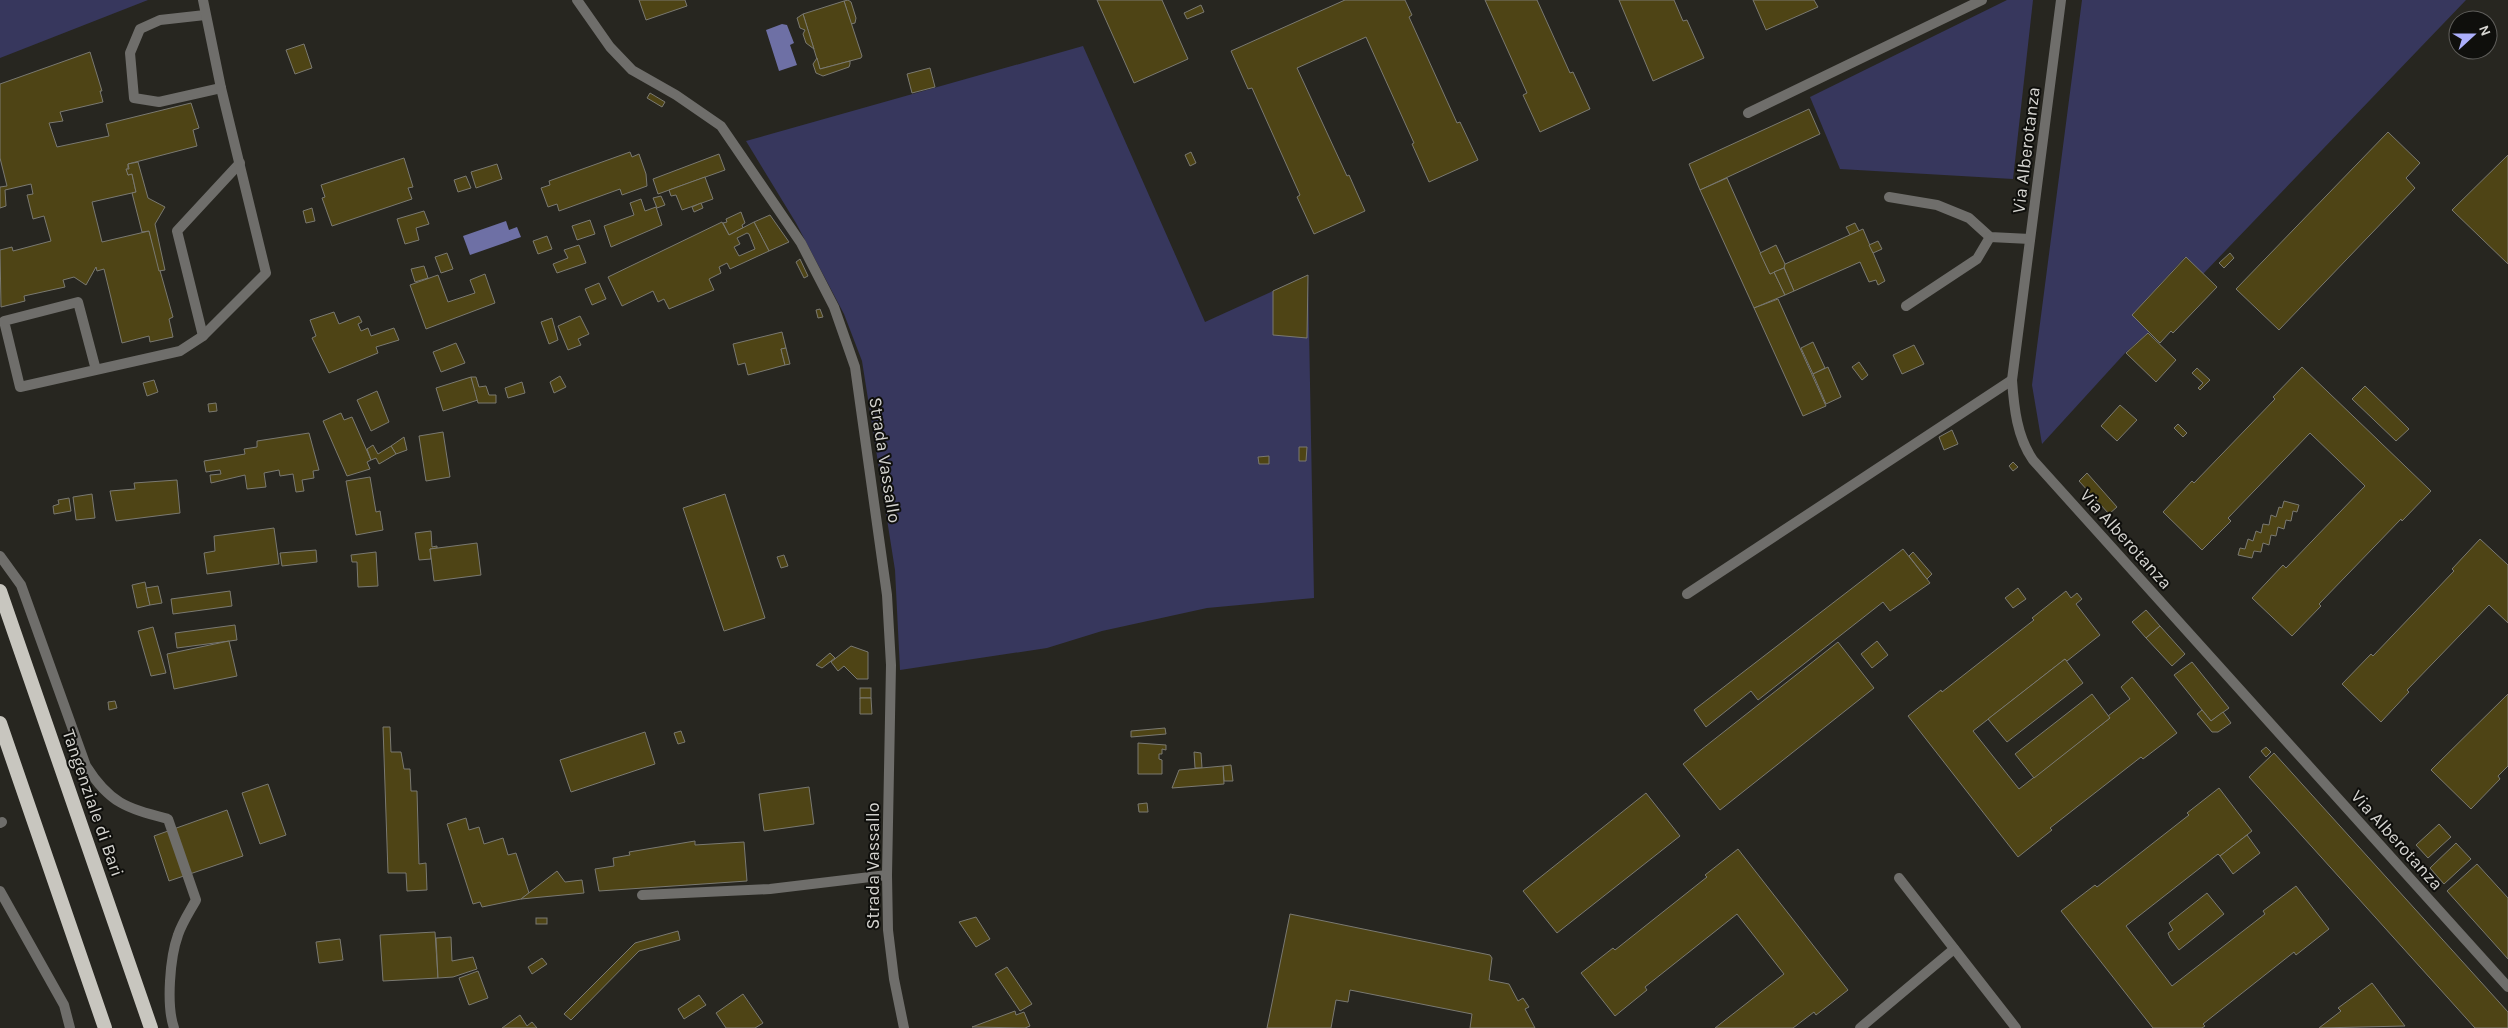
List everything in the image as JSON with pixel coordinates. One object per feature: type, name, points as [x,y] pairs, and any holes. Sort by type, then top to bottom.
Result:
[{"type":"highway","name":"Tangenziale di Bari","points":[[0,591],[151,1028]]},
{"type":"highway","points":[[0,723],[104,1028]]},
{"type":"street","points":[[96,370],[78,302],[4,321],[20,388],[180,351],[203,336],[266,273],[221,88],[203,0]]},
{"type":"street","name":"Strada Vassallo","points":[[577,0],[610,47],[632,70],[676,94],[721,126],[801,243],[834,307],[855,367],[887,596],[891,665],[886,876],[888,930],[894,979],[904,1028]]},
{"type":"street","points":[[1748,113],[1982,0]]},
{"type":"street","name":"Via Alberotanza","points":[[2061,0],[2012,380],[2014,407],[2024,448],[2032,460],[2508,987]]},
{"type":"street","points":[[205,15],[160,20],[140,29],[130,53],[134,98],[159,102],[221,88]]},
{"type":"street","points":[[203,336],[176,231],[240,163]]},
{"type":"street","points":[[1889,197],[1937,205],[1969,218],[1990,237],[2030,239]]},
{"type":"street","points":[[1906,306],[1977,259],[1990,237]]},
{"type":"street","points":[[1687,594],[2012,380]]},
{"type":"street","points":[[0,556],[21,585],[79,751],[90,774],[111,797],[127,808],[168,819],[196,900],[177,935],[170,982],[169,1005],[174,1028]]},
{"type":"street","points":[[642,895],[770,889],[886,876]]},
{"type":"street","points":[[1899,878],[2016,1028]]},
{"type":"street","points":[[0,891],[64,1005],[70,1028]]},
{"type":"street","points":[[1860,1028],[1954,949]]},
{"type":"shaded area","points":[[0,0],[148,0],[0,58]]},
{"type":"shaded area","points":[[2007,0],[2033,0],[2013,179],[1840,169],[1810,97]]},
{"type":"shaded area","points":[[2082,0],[2466,0],[2456,10],[2448,10],[2448,19],[2203,274],[2185,257],[2132,315],[2149,332],[2126,352],[2042,444],[2032,385]]},
{"type":"shaded area","points":[[1083,46],[1205,322],[1308,275],[1314,598],[1207,608],[1102,631],[1047,648],[900,670],[895,570],[862,361],[844,314],[796,223],[746,141]]},
{"type":"water","points":[[782,24],[787,25],[794,43],[790,45],[797,65],[779,71],[766,30]]},
{"type":"water","points":[[506,221],[509,230],[517,227],[521,237],[470,255],[463,236]]},
{"type":"building","points":[[639,0],[685,0],[687,6],[646,20]]},
{"type":"building","points":[[848,0],[851,2],[856,18],[855,23],[851,24],[844,1]]},
{"type":"building","points":[[1097,0],[1162,0],[1188,59],[1134,83]]},
{"type":"building","points":[[1345,0],[1405,0],[1412,15],[1409,17],[1457,123],[1460,122],[1478,160],[1429,182],[1412,144],[1414,143],[1366,37],[1297,68],[1365,211],[1314,234],[1297,197],[1300,195],[1252,88],[1248,89],[1231,51]]},
{"type":"building","points":[[1485,0],[1537,0],[1570,73],[1573,72],[1590,109],[1540,132],[1523,95],[1527,93]]},
{"type":"building","points":[[1619,0],[1674,0],[1683,21],[1687,20],[1704,58],[1653,81]]},
{"type":"building","points":[[1753,0],[1814,0],[1818,7],[1766,30]]},
{"type":"building","points":[[844,1],[862,56],[861,58],[820,69],[803,14]]},
{"type":"building","points":[[1201,5],[1204,12],[1187,19],[1184,13]]},
{"type":"building","points":[[803,14],[814,49],[806,43],[803,34],[805,30],[800,28],[797,18]]},
{"type":"building","points":[[304,44],[312,68],[295,74],[286,50]]},
{"type":"building","points":[[90,52],[102,91],[100,91],[103,102],[60,112],[63,121],[49,123],[57,147],[109,136],[106,124],[191,103],[199,128],[193,130],[197,146],[128,164],[128,175],[132,174],[136,192],[92,202],[102,242],[149,231],[173,317],[169,319],[173,337],[150,342],[149,336],[122,343],[104,269],[97,271],[96,267],[86,285],[74,277],[63,280],[65,287],[24,296],[25,301],[1,307],[0,250],[12,247],[13,251],[51,241],[44,216],[33,219],[27,195],[33,194],[31,184],[5,190],[6,206],[0,208],[0,187],[7,186],[0,158],[0,84]]},
{"type":"building","points":[[817,58],[820,69],[850,61],[850,64],[849,67],[823,76],[816,73],[813,64]]},
{"type":"building","points":[[930,68],[935,87],[912,93],[907,74]]},
{"type":"building","points":[[650,93],[665,102],[662,107],[647,98]]},
{"type":"building","points":[[1809,109],[1820,134],[1700,190],[1689,164]]},
{"type":"building","points":[[2388,132],[2420,163],[2406,178],[2415,188],[2279,330],[2236,289]]},
{"type":"building","points":[[630,152],[632,157],[639,154],[646,174],[647,186],[622,195],[620,189],[559,211],[557,204],[548,207],[541,188],[550,185],[549,181]]},
{"type":"building","points":[[1191,152],[1196,163],[1190,166],[1185,155]]},
{"type":"building","points":[[719,154],[725,170],[658,194],[653,179]]},
{"type":"building","points":[[2508,155],[2508,264],[2452,210]]},
{"type":"building","points":[[404,158],[413,187],[408,188],[412,199],[332,226],[322,198],[325,197],[321,185]]},
{"type":"building","points":[[138,162],[148,198],[165,207],[155,224],[165,270],[159,271],[149,231],[142,232],[132,193],[136,192],[132,174],[128,175],[126,169],[129,169],[128,164]]},
{"type":"building","points":[[497,164],[502,179],[476,188],[471,172]]},
{"type":"building","points":[[466,176],[471,188],[458,192],[454,180]]},
{"type":"building","points":[[705,177],[713,199],[682,210],[676,195],[671,196],[669,190]]},
{"type":"building","points":[[1727,178],[1770,274],[1774,272],[1785,295],[1754,308],[1700,190]]},
{"type":"building","points":[[661,196],[665,205],[657,208],[653,198]]},
{"type":"building","points":[[641,199],[645,211],[656,207],[662,225],[611,247],[604,226],[634,215],[630,203]]},
{"type":"building","points":[[701,203],[703,208],[694,212],[692,207]]},
{"type":"building","points":[[312,208],[315,221],[306,223],[303,211]]},
{"type":"building","points":[[424,211],[429,224],[416,228],[419,240],[405,244],[397,219]]},
{"type":"building","points":[[741,212],[745,223],[742,225],[743,228],[729,235],[723,223],[727,222],[726,219]]},
{"type":"building","points":[[770,215],[789,242],[769,251],[754,222]]},
{"type":"building","points":[[590,220],[595,234],[577,240],[572,226]]},
{"type":"building","points":[[722,222],[729,235],[754,222],[769,251],[730,269],[727,263],[719,267],[721,273],[709,279],[714,290],[669,309],[664,299],[658,302],[653,291],[622,306],[608,277]],"holes":[[[747,233],[755,249],[739,256],[734,247],[740,244],[737,238]]]},
{"type":"building","points":[[1855,223],[1859,231],[1850,235],[1846,227]]},
{"type":"building","points":[[1863,229],[1885,281],[1878,285],[1876,280],[1869,282],[1860,262],[1794,291],[1783,265]]},
{"type":"building","points":[[547,236],[552,249],[538,254],[533,241]]},
{"type":"building","points":[[1878,241],[1882,249],[1873,253],[1869,245]]},
{"type":"building","points":[[579,245],[586,263],[557,273],[553,264],[568,258],[564,250]]},
{"type":"building","points":[[1776,245],[1785,264],[1784,268],[1770,274],[1760,253]]},
{"type":"building","points":[[447,253],[453,269],[441,273],[435,257]]},
{"type":"building","points":[[2230,253],[2234,258],[2224,268],[2219,263]]},
{"type":"building","points":[[2186,257],[2217,287],[2173,333],[2171,331],[2160,343],[2132,315]]},
{"type":"building","points":[[800,259],[808,276],[804,278],[796,262]]},
{"type":"building","points":[[424,266],[428,278],[415,282],[411,269]]},
{"type":"building","points":[[1784,268],[1794,291],[1785,295],[1774,272]]},
{"type":"building","points":[[485,274],[495,303],[426,329],[410,285],[438,275],[448,302],[475,293],[470,280]]},
{"type":"building","points":[[1308,275],[1307,338],[1273,335],[1273,291]]},
{"type":"building","points":[[599,283],[606,299],[592,305],[585,289]]},
{"type":"building","points":[[1778,299],[1826,406],[1803,416],[1754,308]]},
{"type":"building","points":[[820,309],[823,317],[818,318],[816,310]]},
{"type":"building","points":[[334,312],[339,324],[359,316],[362,322],[358,324],[361,331],[368,328],[371,336],[394,328],[399,340],[376,347],[378,353],[329,373],[312,338],[316,336],[310,320]]},
{"type":"building","points":[[580,316],[589,334],[578,339],[581,345],[568,350],[558,326]]},
{"type":"building","points":[[552,318],[558,340],[549,344],[541,322]]},
{"type":"building","points":[[782,332],[786,348],[781,349],[785,365],[748,375],[745,363],[738,365],[733,344]]},
{"type":"building","points":[[2148,333],[2176,360],[2156,382],[2126,353]]},
{"type":"building","points":[[1813,342],[1825,368],[1813,374],[1801,348]]},
{"type":"building","points":[[456,343],[465,363],[441,372],[433,352]]},
{"type":"building","points":[[1914,345],[1924,364],[1902,374],[1893,355]]},
{"type":"building","points":[[786,348],[790,364],[785,365],[781,349]]},
{"type":"building","points":[[1859,362],[1868,375],[1862,380],[1852,367]]},
{"type":"building","points":[[1828,367],[1841,397],[1826,404],[1813,374]]},
{"type":"building","points":[[2302,367],[2431,491],[2402,521],[2401,519],[2319,604],[2321,606],[2292,636],[2252,598],[2283,565],[2286,568],[2365,486],[2310,433],[2228,518],[2231,521],[2202,550],[2163,512],[2192,481],[2194,483],[2275,399],[2273,397]]},
{"type":"building","points":[[2197,368],[2210,380],[2200,390],[2198,388],[2203,383],[2192,373]]},
{"type":"building","points":[[560,376],[566,387],[554,393],[550,382]]},
{"type":"building","points":[[471,377],[478,400],[443,411],[436,388]]},
{"type":"building","points":[[471,377],[476,377],[479,387],[486,386],[489,395],[496,395],[496,403],[478,403]]},
{"type":"building","points":[[154,380],[158,392],[147,396],[143,383]]},
{"type":"building","points":[[522,382],[525,393],[508,398],[505,388]]},
{"type":"building","points":[[2365,386],[2409,429],[2396,441],[2352,399]]},
{"type":"building","points":[[377,391],[389,422],[371,431],[357,400]]},
{"type":"building","points":[[216,403],[217,411],[209,412],[208,404]]},
{"type":"building","points":[[2120,405],[2137,420],[2117,441],[2101,426]]},
{"type":"building","points":[[341,413],[344,420],[352,417],[371,460],[367,462],[370,469],[347,476],[323,421]]},
{"type":"building","points":[[2178,424],[2187,433],[2183,437],[2174,428]]},
{"type":"building","points":[[1952,430],[1958,444],[1944,450],[1939,437]]},
{"type":"building","points":[[443,432],[450,477],[426,481],[419,436]]},
{"type":"building","points":[[309,433],[319,470],[313,471],[314,478],[302,480],[304,491],[296,492],[293,474],[280,476],[279,470],[264,473],[266,487],[247,489],[245,475],[211,483],[210,475],[221,474],[220,470],[206,472],[204,461],[245,454],[244,449],[257,447],[257,441]]},
{"type":"building","points":[[404,437],[407,450],[396,454],[391,446]]},
{"type":"building","points":[[373,445],[378,454],[391,446],[396,454],[379,464],[376,458],[371,460],[367,449]]},
{"type":"building","points":[[1299,447],[1307,447],[1306,461],[1299,461]]},
{"type":"building","points":[[1269,456],[1269,464],[1259,464],[1258,457]]},
{"type":"building","points":[[2013,462],[2018,467],[2013,471],[2009,466]]},
{"type":"building","points":[[2087,473],[2117,507],[2109,514],[2079,481]]},
{"type":"building","points":[[370,477],[376,512],[380,511],[383,530],[356,535],[346,481]]},
{"type":"building","points":[[177,480],[180,513],[116,521],[110,491],[135,489],[134,483]]},
{"type":"building","points":[[92,494],[95,518],[76,520],[73,497]]},
{"type":"building","points":[[725,494],[765,618],[724,631],[683,508]]},
{"type":"building","points":[[69,498],[71,511],[54,514],[53,506],[59,504],[58,500]]},
{"type":"building","points":[[2284,501],[2299,505],[2297,512],[2293,511],[2291,521],[2286,520],[2284,529],[2278,527],[2276,536],[2271,535],[2269,545],[2263,543],[2261,552],[2254,551],[2252,558],[2238,555],[2240,548],[2245,549],[2248,539],[2253,541],[2256,531],[2261,533],[2263,524],[2269,525],[2271,515],[2276,517],[2279,507],[2282,508]]},
{"type":"building","points":[[274,528],[279,564],[207,574],[204,553],[215,551],[214,536]]},
{"type":"building","points":[[431,531],[432,547],[437,546],[437,548],[430,549],[431,559],[419,560],[415,533]]},
{"type":"building","points":[[2480,539],[2508,565],[2508,623],[2489,605],[2407,690],[2409,692],[2381,722],[2342,684],[2371,654],[2373,656],[2454,571],[2452,569]]},
{"type":"building","points":[[477,543],[481,575],[434,581],[430,549]]},
{"type":"building","points":[[1903,549],[1930,583],[1890,611],[1883,602],[1758,700],[1751,691],[1706,727],[1694,710]]},
{"type":"building","points":[[316,550],[317,562],[282,566],[280,553]]},
{"type":"building","points":[[376,552],[378,586],[358,587],[357,562],[352,562],[351,555]]},
{"type":"building","points":[[1913,552],[1932,574],[1927,579],[1909,556]]},
{"type":"building","points":[[784,555],[788,566],[781,568],[777,557]]},
{"type":"building","points":[[145,582],[150,605],[137,608],[132,585]]},
{"type":"building","points":[[158,586],[162,603],[150,605],[146,588]]},
{"type":"building","points":[[2018,588],[2026,599],[2013,608],[2005,598]]},
{"type":"building","points":[[230,591],[232,606],[173,614],[171,599]]},
{"type":"building","points":[[2066,591],[2071,598],[2077,593],[2082,599],[2076,604],[2100,635],[2067,661],[2065,659],[1973,731],[2019,789],[2110,718],[2108,716],[2130,699],[2121,687],[2132,677],[2177,733],[2143,759],[2141,757],[2050,828],[2052,830],[2018,857],[1908,716],[1941,690],[1942,692],[2034,620],[2032,618]]},
{"type":"building","points":[[2146,610],[2160,626],[2146,638],[2132,622]]},
{"type":"building","points":[[235,625],[237,640],[177,648],[175,633]]},
{"type":"building","points":[[2160,626],[2185,654],[2172,666],[2146,638]]},
{"type":"building","points":[[153,627],[166,673],[151,676],[138,631]]},
{"type":"building","points":[[229,641],[237,676],[174,689],[167,654]]},
{"type":"building","points":[[1877,641],[1888,655],[1872,668],[1861,654]]},
{"type":"building","points":[[1838,642],[1874,688],[1720,810],[1683,764]]},
{"type":"building","points":[[851,646],[868,652],[868,679],[857,679],[844,666],[838,671],[831,662]]},
{"type":"building","points":[[830,653],[835,658],[822,668],[816,665]]},
{"type":"building","points":[[2065,659],[2083,683],[2007,742],[1988,719]]},
{"type":"building","points":[[2192,662],[2229,708],[2211,721],[2174,675]]},
{"type":"building","points":[[860,688],[871,688],[871,698],[860,698]]},
{"type":"building","points":[[2092,694],[2110,718],[2034,778],[2015,754]]},
{"type":"building","points":[[2508,694],[2508,766],[2498,776],[2500,779],[2471,809],[2431,770]]},
{"type":"building","points":[[860,698],[871,698],[872,714],[860,714]]},
{"type":"building","points":[[115,701],[117,708],[109,710],[108,702]]},
{"type":"building","points":[[2202,710],[2211,721],[2223,712],[2231,723],[2218,732],[2212,732],[2197,714]]},
{"type":"building","points":[[383,727],[390,727],[391,752],[401,752],[404,769],[410,769],[411,791],[417,791],[419,864],[426,863],[427,890],[407,891],[406,873],[388,873]]},
{"type":"building","points":[[1165,728],[1166,734],[1131,737],[1131,731]]},
{"type":"building","points":[[681,731],[685,742],[678,744],[674,733]]},
{"type":"building","points":[[645,732],[655,764],[571,792],[560,760]]},
{"type":"building","points":[[1138,743],[1166,745],[1166,750],[1162,749],[1162,754],[1159,754],[1159,759],[1162,760],[1162,774],[1138,774]]},
{"type":"building","points":[[2266,747],[2271,752],[2266,757],[2261,751]]},
{"type":"building","points":[[1194,752],[1201,753],[1202,768],[1195,768]]},
{"type":"building","points":[[2274,753],[2508,1012],[2508,1028],[2475,1028],[2249,777]]},
{"type":"building","points":[[1231,765],[1233,781],[1224,781],[1223,766]]},
{"type":"building","points":[[1223,766],[1224,784],[1172,788],[1179,770]]},
{"type":"building","points":[[268,784],[286,835],[260,844],[242,793]]},
{"type":"building","points":[[809,787],[814,824],[764,831],[759,794]]},
{"type":"building","points":[[2219,788],[2252,831],[2220,856],[2218,854],[2126,926],[2172,986],[2265,914],[2263,911],[2296,886],[2329,929],[2296,955],[2294,952],[2203,1024],[2205,1026],[2202,1028],[2153,1028],[2061,911],[2095,885],[2097,887],[2189,815],[2187,813]]},
{"type":"building","points":[[1646,793],[1680,836],[1557,933],[1523,891]]},
{"type":"building","points":[[1147,803],[1148,812],[1139,812],[1138,804]]},
{"type":"building","points":[[227,810],[243,856],[169,881],[154,836]]},
{"type":"building","points":[[466,818],[469,830],[479,827],[484,844],[503,838],[508,855],[516,853],[529,893],[521,899],[482,907],[480,902],[473,904],[447,824]]},
{"type":"building","points":[[2439,824],[2451,837],[2428,858],[2416,845]]},
{"type":"building","points":[[2247,835],[2260,853],[2233,874],[2220,856]]},
{"type":"building","points":[[695,841],[695,845],[744,842],[747,881],[599,891],[595,869],[614,866],[613,858],[630,855],[629,852]]},
{"type":"building","points":[[2456,843],[2471,859],[2444,884],[2430,868]]},
{"type":"building","points":[[1738,849],[1848,990],[1816,1015],[1814,1012],[1793,1028],[1715,1028],[1784,974],[1737,914],[1645,987],[1647,990],[1615,1016],[1581,973],[1613,948],[1615,950],[1707,877],[1705,875]]},
{"type":"building","points":[[2477,864],[2508,898],[2508,959],[2447,891]]},
{"type":"building","points":[[557,871],[565,882],[582,880],[584,893],[521,899]]},
{"type":"building","points":[[2207,893],[2224,914],[2179,950],[2168,933],[2173,930],[2169,923]]},
{"type":"building","points":[[1290,914],[1490,955],[1492,958],[1489,980],[1509,984],[1518,1001],[1523,998],[1529,1007],[1525,1009],[1535,1028],[1470,1028],[1472,1014],[1350,990],[1348,1002],[1336,1000],[1331,1028],[1267,1028]]},
{"type":"building","points":[[976,917],[990,939],[976,947],[959,922]]},
{"type":"building","points":[[536,918],[547,918],[547,924],[536,924]]},
{"type":"building","points":[[678,931],[680,940],[639,951],[571,1020],[564,1014],[635,943]]},
{"type":"building","points":[[435,932],[438,978],[383,981],[380,935]]},
{"type":"building","points":[[451,937],[452,961],[473,957],[477,969],[453,977],[438,978],[436,938]]},
{"type":"building","points":[[340,939],[343,960],[319,963],[316,942]]},
{"type":"building","points":[[542,958],[547,964],[532,974],[528,967]]},
{"type":"building","points":[[1007,967],[1032,1004],[1020,1011],[995,974]]},
{"type":"building","points":[[478,971],[488,998],[469,1005],[459,978]]},
{"type":"building","points":[[2372,983],[2405,1026],[2319,1028],[2341,1011],[2338,1008]]},
{"type":"building","points":[[743,994],[763,1023],[755,1028],[726,1028],[716,1013]]},
{"type":"building","points":[[699,995],[706,1005],[684,1019],[678,1009]]},
{"type":"building","points":[[1015,1011],[1016,1015],[1024,1012],[1030,1026],[1025,1028],[972,1027]]},
{"type":"building","points":[[520,1015],[527,1026],[532,1022],[537,1028],[502,1028]]}]
